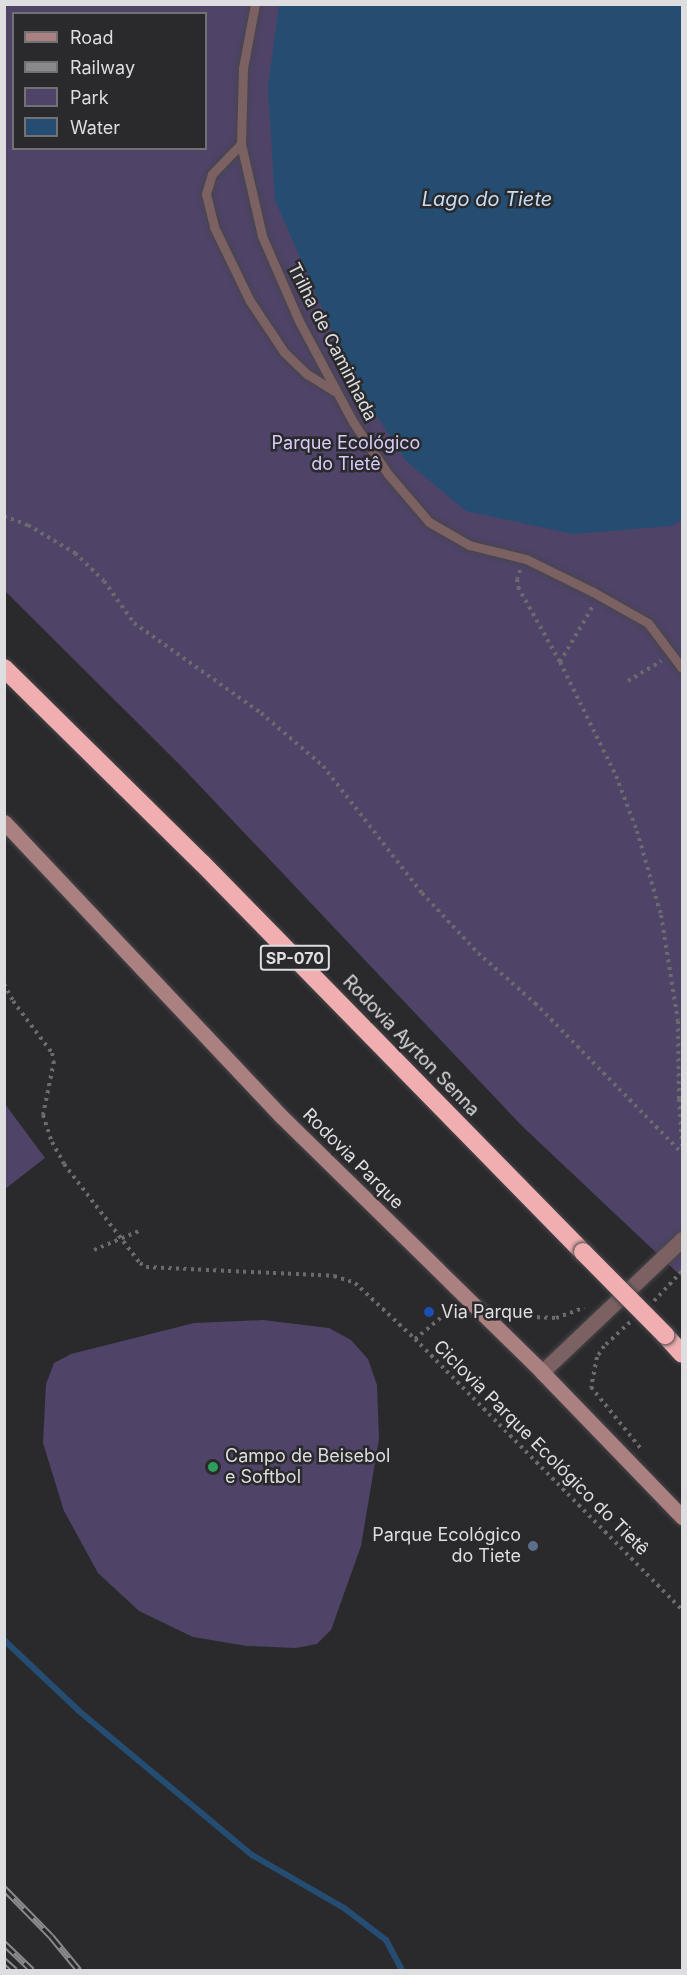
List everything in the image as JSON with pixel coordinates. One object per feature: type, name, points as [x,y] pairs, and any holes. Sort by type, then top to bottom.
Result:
[{"type":"highway","name":"Rodovia Ayrton Senna","points":[[4,668],[202,863],[682,1354]]},
{"type":"street","name":"Rodovia Parque","points":[[4,822],[281,1116],[542,1372],[682,1517]]},
{"type":"street","points":[[542,1372],[682,1239]]},
{"type":"lane","name":"Trilha de Caminhada","points":[[255,4],[243,68],[240,144],[262,236],[299,321],[336,393],[388,474],[429,522],[469,545],[524,559],[648,623],[682,668]]},
{"type":"lane","points":[[240,144],[212,174],[206,194],[214,227],[250,301],[284,352],[307,374],[336,393]]},
{"type":"path","points":[[4,516],[28,525],[75,553],[104,581],[134,623],[261,713],[322,766],[422,893],[462,936],[535,1003],[682,1153]]},
{"type":"path","points":[[524,559],[517,579],[518,587],[560,663],[616,776],[637,831],[661,915],[678,1021],[682,1146]]},
{"type":"path","points":[[560,663],[599,596]]},
{"type":"path","points":[[628,681],[672,655]]},
{"type":"path","name":"Ciclovia Parque Ecológico do Tietê","points":[[4,984],[13,1001],[52,1053],[54,1061],[43,1115],[52,1142],[64,1164],[146,1267],[334,1276],[355,1283],[415,1339],[682,1610]]},
{"type":"path","points":[[94,1250],[139,1231]]},
{"type":"path","points":[[649,1305],[682,1271]]},
{"type":"path","points":[[415,1339],[466,1297]]},
{"type":"path","points":[[634,1319],[604,1346],[597,1357],[591,1387],[599,1400],[626,1426],[647,1457]]},
{"type":"green space","name":"Parque Ecológico do Tietê","points":[[4,5],[682,5],[682,1277],[522,1126],[182,767],[5,591]]},
{"type":"green space","points":[[5,1104],[45,1158],[5,1189]]},
{"type":"green space","name":"Campo de Beisebol e Softbol","points":[[263,1320],[329,1328],[351,1340],[368,1359],[377,1385],[379,1439],[361,1546],[331,1630],[317,1644],[296,1648],[247,1646],[193,1637],[139,1611],[98,1573],[64,1511],[43,1443],[46,1384],[54,1363],[71,1354],[194,1323]]},
{"type":"water","name":"Lago do Tiete","points":[[279,5],[682,5],[682,520],[671,526],[573,534],[466,511],[406,461],[353,379],[275,200],[268,87]]},
{"type":"waterway","points":[[4,1640],[79,1711],[252,1855],[344,1908],[386,1940],[402,1970]]},
{"type":"railway","points":[[4,1888],[51,1936],[79,1970]]},
{"type":"railway","points":[[4,1943],[32,1970]]},
{"type":"railway","points":[[4,1960],[15,1970]]},
{"type":"place","name":"Via Parque","points":[[429,1312]]},
{"type":"place","name":"Campo de Beisebol e Softbol","points":[[213,1467]]},
{"type":"place","name":"Parque Ecológico do Tiete","points":[[533,1546]]}]
